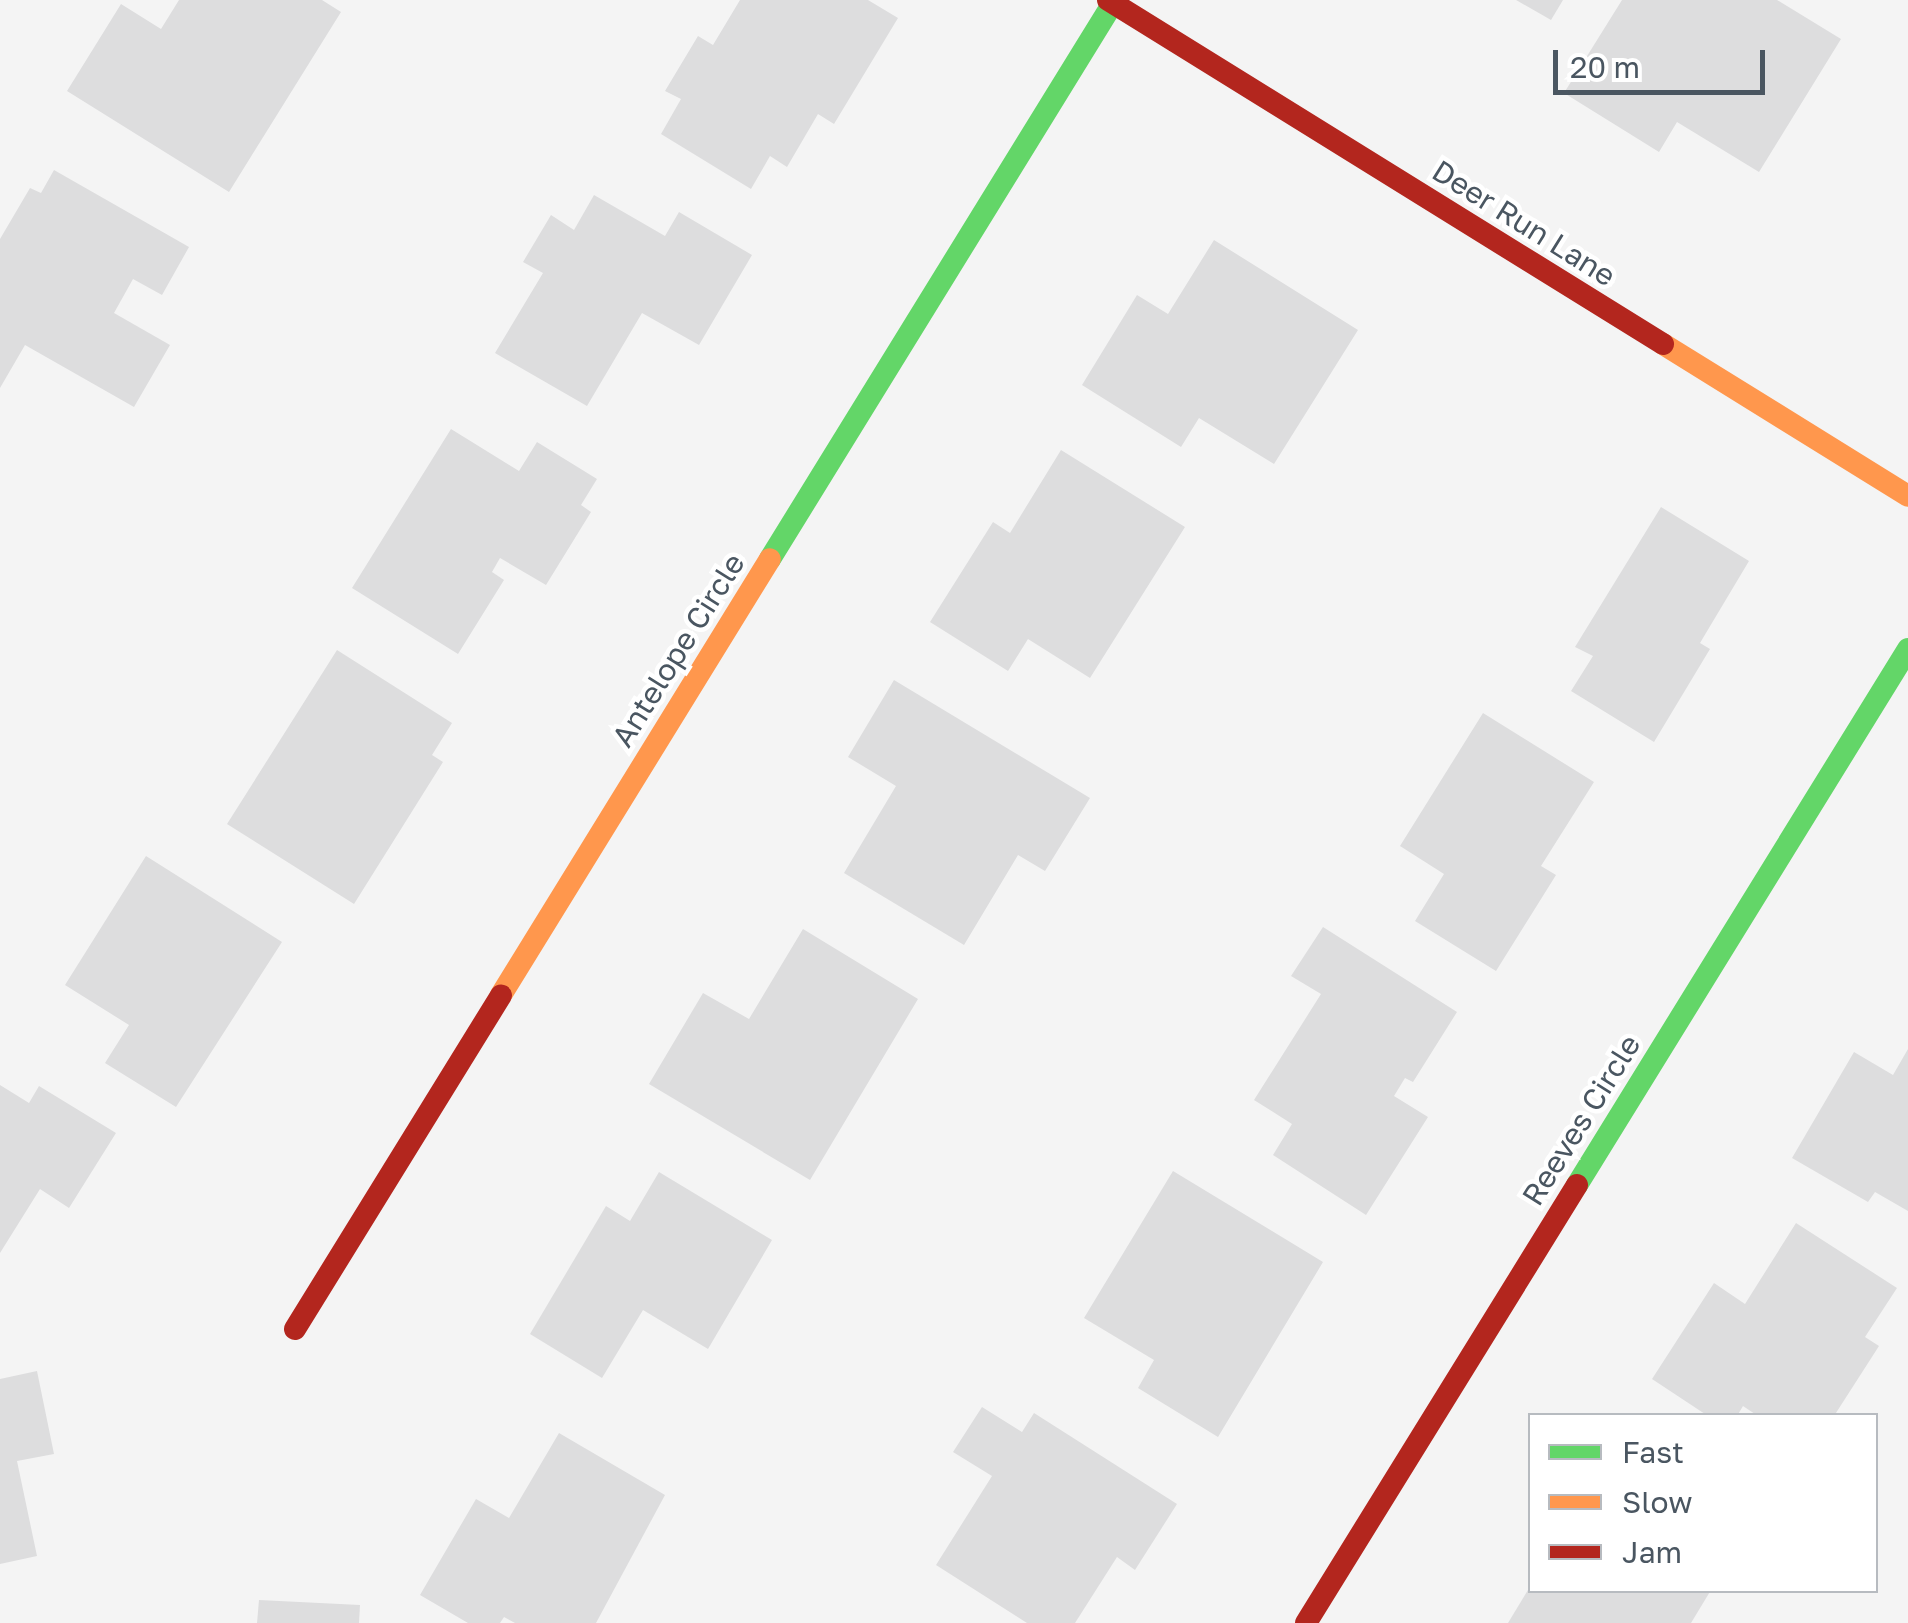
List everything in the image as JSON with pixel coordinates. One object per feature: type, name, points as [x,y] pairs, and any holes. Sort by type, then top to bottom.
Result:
[{"type":"street","name":"Deer Run Lane","points":[[1111,2],[1908,496]]},
{"type":"street","name":"Antelope Circle","points":[[294,1329],[1111,2]]},
{"type":"street","name":"Reeves Circle","points":[[1306,1623],[1908,649]]},
{"type":"building","points":[[179,0],[322,0],[341,12],[229,192],[67,91],[121,4],[161,29]]},
{"type":"building","points":[[740,0],[868,0],[898,18],[834,124],[818,114],[787,167],[770,156],[751,189],[661,134],[681,99],[665,91],[698,36],[713,45]]},
{"type":"building","points":[[1516,0],[1563,0],[1551,20]]},
{"type":"building","points":[[1622,0],[1777,0],[1841,39],[1759,172],[1677,122],[1659,152],[1564,93]]},
{"type":"building","points":[[54,170],[189,247],[162,295],[133,279],[114,313],[170,345],[134,407],[25,345],[0,388],[0,239],[30,188],[41,193]]},
{"type":"building","points":[[594,195],[665,236],[679,212],[752,255],[699,345],[642,313],[587,406],[495,353],[543,273],[523,262],[551,215],[574,230]]},
{"type":"building","points":[[1214,240],[1358,330],[1274,464],[1199,418],[1181,447],[1082,385],[1137,295],[1168,314]]},
{"type":"building","points":[[451,429],[519,471],[537,442],[597,479],[581,505],[591,512],[546,585],[500,558],[492,572],[504,580],[458,654],[352,588]]},
{"type":"building","points":[[1061,450],[1185,527],[1090,678],[1028,639],[1008,671],[930,622],[993,522],[1010,533]]},
{"type":"building","points":[[1661,507],[1749,561],[1700,643],[1710,649],[1654,742],[1571,691],[1593,656],[1575,647]]},
{"type":"building","points":[[337,650],[452,723],[432,755],[443,762],[354,904],[227,824]]},
{"type":"building","points":[[894,680],[1090,798],[1045,871],[1018,855],[964,945],[844,873],[896,786],[848,757]]},
{"type":"building","points":[[1483,713],[1594,782],[1541,866],[1556,875],[1496,971],[1415,921],[1444,874],[1400,846]]},
{"type":"building","points":[[146,856],[282,942],[176,1107],[105,1063],[129,1025],[65,985]]},
{"type":"building","points":[[1323,927],[1457,1012],[1413,1082],[1405,1078],[1394,1096],[1428,1117],[1366,1215],[1273,1155],[1292,1124],[1254,1100],[1321,994],[1291,976]]},
{"type":"building","points":[[803,929],[918,999],[810,1180],[649,1084],[703,993],[749,1019]]},
{"type":"building","points":[[1908,1049],[1908,1211],[1875,1192],[1868,1202],[1792,1158],[1854,1052],[1893,1075]]},
{"type":"building","points":[[0,1085],[29,1103],[39,1086],[116,1133],[69,1208],[40,1189],[0,1253]]},
{"type":"building","points":[[1173,1171],[1323,1262],[1218,1437],[1138,1388],[1154,1360],[1084,1318]]},
{"type":"building","points":[[659,1172],[772,1240],[708,1349],[643,1310],[602,1378],[530,1334],[606,1206],[630,1221]]},
{"type":"building","points":[[1796,1223],[1897,1288],[1865,1337],[1879,1346],[1836,1413],[1754,1413],[1743,1406],[1739,1413],[1703,1413],[1652,1379],[1714,1283],[1745,1304]]},
{"type":"building","points":[[37,1371],[54,1454],[17,1461],[37,1556],[0,1564],[0,1379]]},
{"type":"building","points":[[982,1407],[1022,1432],[1034,1413],[1177,1504],[1135,1570],[1117,1557],[1075,1623],[1027,1623],[936,1565],[992,1476],[953,1452]]},
{"type":"building","points":[[559,1433],[665,1495],[596,1623],[515,1623],[504,1617],[500,1623],[468,1623],[420,1595],[476,1499],[509,1518]]},
{"type":"building","points":[[1528,1590],[1709,1593],[1691,1623],[1508,1623]]},
{"type":"building","points":[[259,1600],[360,1605],[359,1623],[257,1623]]},
{"type":"traffic: fast","points":[[770,559],[1113,3]]},
{"type":"traffic: fast","points":[[1577,1185],[1908,649]]},
{"type":"traffic: slow","points":[[1663,344],[1908,496]]},
{"type":"traffic: slow","points":[[501,995],[770,559]]},
{"type":"traffic: jam","points":[[1108,0],[1663,344]]},
{"type":"traffic: jam","points":[[295,1329],[501,995]]},
{"type":"traffic: jam","points":[[1306,1623],[1577,1185]]}]
